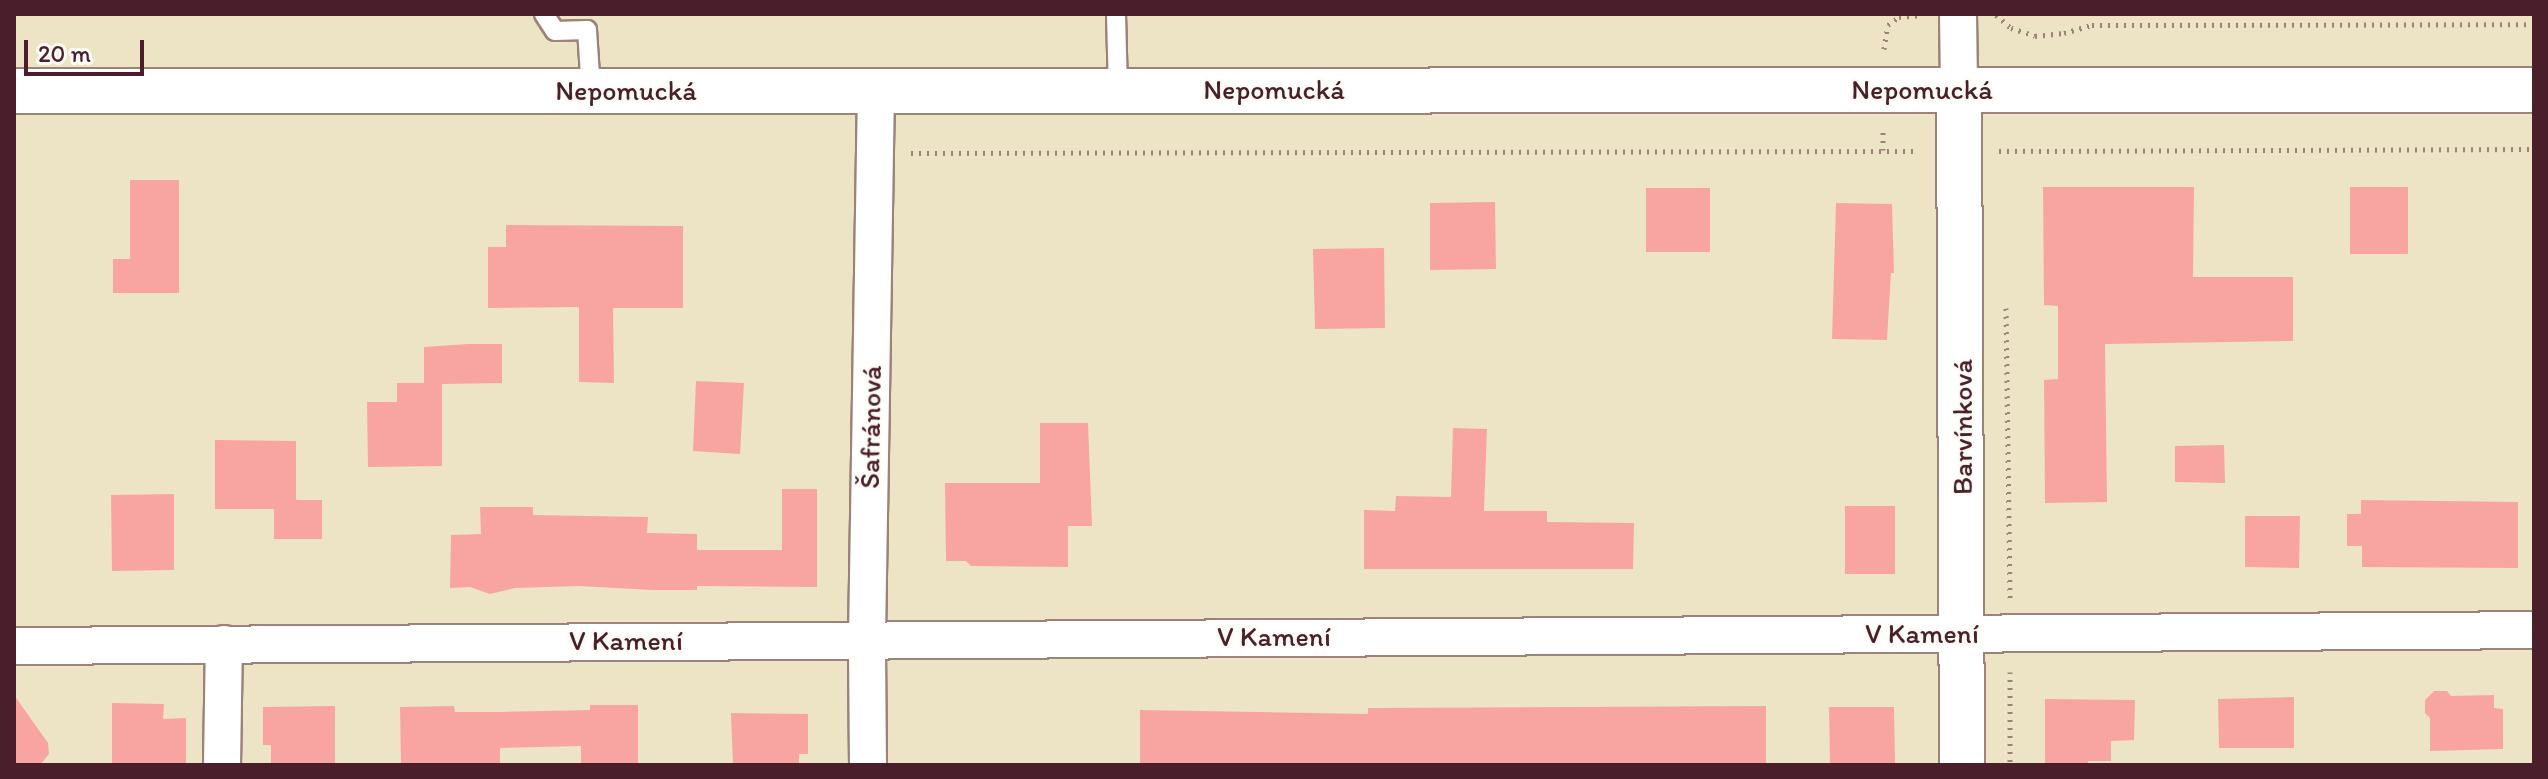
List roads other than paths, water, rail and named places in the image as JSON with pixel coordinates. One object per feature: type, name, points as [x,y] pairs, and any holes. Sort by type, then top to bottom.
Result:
[{"type":"street","points":[[1958,14],[1959,89]]},
{"type":"street","name":"Barvínková","points":[[1959,89],[1982,152],[1962,633],[1962,765]]},
{"type":"street","name":"Šafránová","points":[[868,765],[867,638],[876,90]]},
{"type":"street","name":"Nepomucká","points":[[14,91],[2534,90]]},
{"type":"street","name":"V Kamení","points":[[14,646],[867,638],[2534,630]]},
{"type":"street","points":[[222,765],[224,644]]},
{"type":"lane","points":[[544,14],[555,31],[587,30],[591,90]]},
{"type":"lane","points":[[1116,14],[1118,89]]}]
